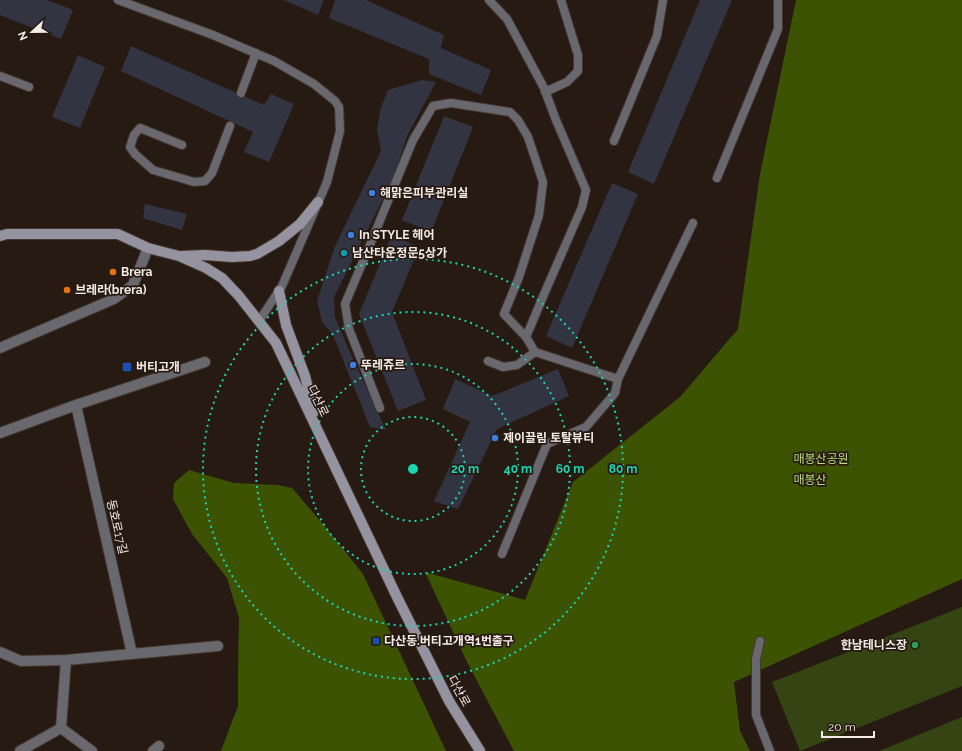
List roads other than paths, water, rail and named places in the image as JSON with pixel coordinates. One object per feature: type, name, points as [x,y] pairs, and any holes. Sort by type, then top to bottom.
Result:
[{"type":"main road","points":[[179,256],[205,255],[232,257],[250,256],[256,254],[279,241],[300,224],[318,202]]},
{"type":"main road","name":"다산로","points":[[0,236],[7,234],[118,234],[148,248],[179,256],[206,268],[222,278],[239,296],[276,343],[397,597],[449,701],[480,751]]},
{"type":"main road","points":[[279,291],[286,324],[304,376],[319,434]]},
{"type":"street","points":[[0,348],[114,300],[133,285],[148,248]]},
{"type":"street","points":[[0,433],[76,405],[205,362]]},
{"type":"street","name":"동호로17길","points":[[76,405],[132,654]]},
{"type":"street","points":[[0,652],[21,661],[66,660],[218,646]]},
{"type":"street","points":[[61,728],[66,660]]},
{"type":"street","points":[[20,751],[61,728]]},
{"type":"street","points":[[61,728],[92,751]]},
{"type":"lane","points":[[489,0],[507,19],[545,92],[586,190],[582,208],[544,292],[526,337]]},
{"type":"lane","points":[[545,92],[567,82],[578,70],[578,55],[561,0]]},
{"type":"lane","points":[[614,141],[657,36],[663,0]]},
{"type":"lane","points":[[717,178],[778,30],[778,0]]},
{"type":"lane","points":[[122,1],[213,35],[274,61],[314,84],[335,101],[339,107],[340,131],[327,182],[282,286],[259,321]]},
{"type":"lane","points":[[241,93],[256,53]]},
{"type":"lane","points":[[0,76],[29,87]]},
{"type":"lane","points":[[380,408],[350,329],[345,304],[413,140],[433,106],[451,103],[510,112],[518,120],[528,137],[543,182],[539,215],[519,278],[504,314],[526,337],[535,352],[618,379]]},
{"type":"lane","points":[[182,145],[140,128],[134,135],[130,147],[135,154],[153,170],[194,182],[205,181],[212,172],[230,126]]},
{"type":"lane","points":[[502,554],[547,444],[586,427],[616,393],[618,379],[692,223]]},
{"type":"lane","points":[[488,361],[503,367],[517,365],[535,352]]},
{"type":"lane","points":[[760,641],[756,659],[756,715],[770,751]]},
{"type":"place","name":"해맑은피부관리실","points":[[372,193]]},
{"type":"place","name":"In STYLE 헤어","points":[[351,235]]},
{"type":"place","name":"남산타운정문5상가","points":[[344,253]]},
{"type":"place","name":"Brera","points":[[113,272]]},
{"type":"place","name":"브레라(brera)","points":[[67,290]]},
{"type":"place","name":"뚜레쥬르","points":[[353,365]]},
{"type":"place","name":"버티고개","points":[[127,367]]},
{"type":"place","name":"제이끌림 토탈뷰티","points":[[495,438]]},
{"type":"place","name":"다산동.버티고개역1번출구","points":[[376,641]]},
{"type":"place","name":"한남테니스장","points":[[915,645]]},
{"type":"park label","name":"매봉산공원","points":[[821,459]]},
{"type":"park label","name":"매봉산","points":[[810,480]]}]
